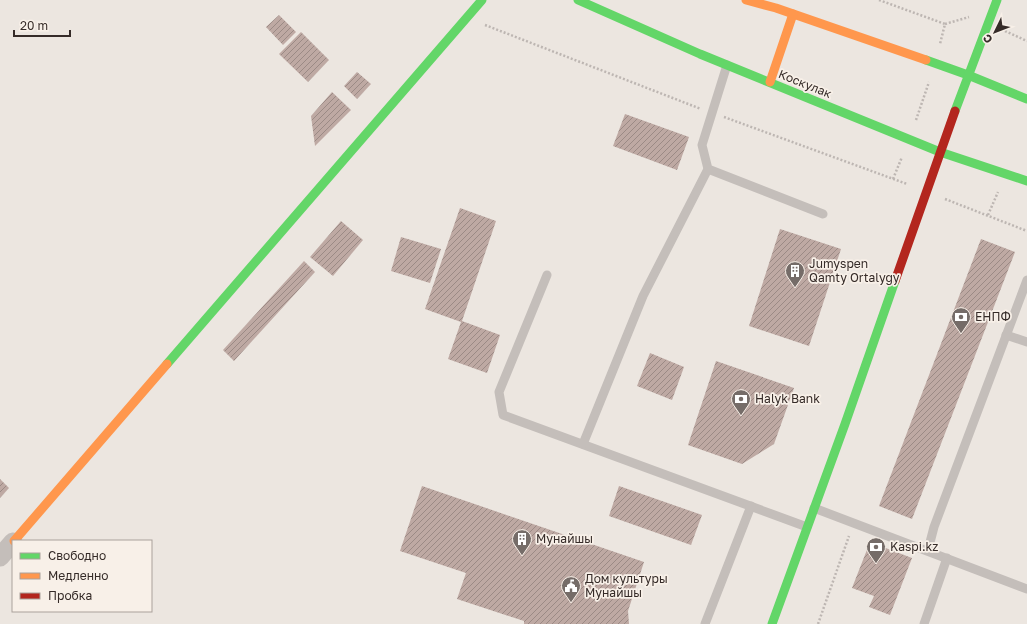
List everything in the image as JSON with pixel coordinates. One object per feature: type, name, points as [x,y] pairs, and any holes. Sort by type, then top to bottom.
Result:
[{"type":"street","points":[[15,540],[482,0]]},
{"type":"street","name":"Коскулак","points":[[578,0],[727,65],[940,152],[1027,181]]},
{"type":"street","points":[[746,0],[793,14],[968,75],[1027,99]]},
{"type":"street","points":[[772,624],[940,152],[997,0]]},
{"type":"street","points":[[770,82],[793,14]]},
{"type":"street","points":[[0,557],[12,543]]},
{"type":"lane","points":[[583,444],[643,296],[708,169],[702,145],[727,65]]},
{"type":"lane","points":[[708,169],[823,214]]},
{"type":"lane","points":[[547,275],[499,392],[503,415],[807,527]]},
{"type":"lane","points":[[928,550],[934,527],[1027,280]]},
{"type":"lane","points":[[1006,335],[1027,342]]},
{"type":"lane","points":[[705,624],[751,506]]},
{"type":"lane","points":[[814,508],[1027,588]]},
{"type":"lane","points":[[924,624],[947,558]]},
{"type":"path","points":[[467,18],[712,113],[988,215],[1027,231]]},
{"type":"path","points":[[988,215],[1005,174]]},
{"type":"path","points":[[818,624],[854,522]]},
{"type":"building","points":[[279,15],[296,32],[283,45],[266,27]]},
{"type":"building","points":[[301,32],[329,60],[308,82],[279,54]]},
{"type":"building","points":[[357,72],[371,84],[357,99],[344,86]]},
{"type":"building","points":[[332,92],[351,110],[315,146],[311,116]]},
{"type":"building","points":[[625,114],[689,137],[677,170],[613,146]]},
{"type":"building","points":[[460,208],[496,221],[462,321],[500,335],[487,373],[448,359],[461,322],[425,309]]},
{"type":"building","points":[[341,221],[363,240],[333,276],[310,257]]},
{"type":"building","name":"Jumyspen Qamty Ortalygy","points":[[780,229],[841,249],[809,346],[749,326]]},
{"type":"building","points":[[401,237],[441,249],[430,283],[391,271]]},
{"type":"building","points":[[981,239],[1015,252],[912,519],[879,506]]},
{"type":"building","points":[[304,261],[315,272],[234,361],[223,350]]},
{"type":"building","points":[[650,353],[684,367],[672,400],[637,386]]},
{"type":"building","name":"Halyk Bank","points":[[716,361],[794,388],[774,444],[742,464],[688,445]]},
{"type":"building","points":[[0,479],[9,488],[0,498]]},
{"type":"building","name":"Мунайшы","points":[[422,486],[644,562],[628,611],[629,624],[524,624],[524,621],[457,599],[466,573],[400,551]]},
{"type":"building","points":[[619,486],[702,515],[691,545],[609,516]]},
{"type":"building","points":[[870,542],[912,558],[890,615],[869,607],[874,596],[852,588]]},
{"type":"traffic: fast","points":[[167,364],[482,0]]},
{"type":"traffic: fast","points":[[578,0],[700,54],[940,152],[1027,181]]},
{"type":"traffic: fast","points":[[955,111],[997,0]]},
{"type":"traffic: fast","points":[[926,60],[1027,99]]},
{"type":"traffic: fast","points":[[772,624],[845,424],[895,281]]},
{"type":"traffic: slow","points":[[746,0],[776,8],[926,60]]},
{"type":"traffic: slow","points":[[770,82],[793,14]]},
{"type":"traffic: slow","points":[[15,540],[167,364]]},
{"type":"traffic: jam","points":[[895,281],[955,111]]},
{"type":"place","name":"Jumyspen Qamty Ortalygy","points":[[795,288]]},
{"type":"place","name":"ЕНПФ","points":[[961,334]]},
{"type":"place","name":"Halyk Bank","points":[[741,416]]},
{"type":"place","name":"Мунайшы","points":[[522,556]]},
{"type":"place","name":"Kaspi.kz","points":[[876,564]]},
{"type":"place","name":"Дом культуры Мунайшы","points":[[571,603]]}]
